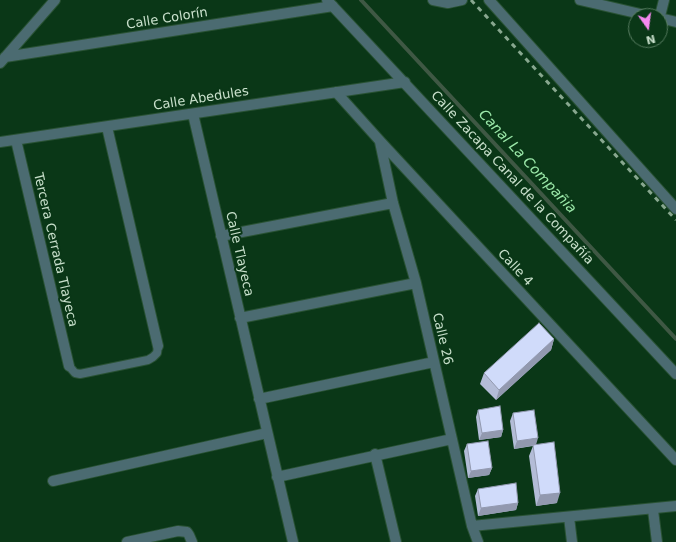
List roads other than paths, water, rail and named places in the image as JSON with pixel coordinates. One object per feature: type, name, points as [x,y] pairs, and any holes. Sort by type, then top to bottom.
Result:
[{"type":"street","points":[[3,60],[55,0]]},
{"type":"street","points":[[433,0],[448,3],[462,0]]},
{"type":"street","points":[[489,0],[676,209]]},
{"type":"street","points":[[580,0],[628,11]]},
{"type":"street","name":"Calle Colorín","points":[[3,60],[330,3]]},
{"type":"street","name":"Calle Zacapa Canal de la Compañía","points":[[330,3],[676,374]]},
{"type":"street","name":"Calle Abedules","points":[[0,142],[405,82]]},
{"type":"street","name":"Calle 4","points":[[336,92],[676,460]]},
{"type":"street","name":"Calle Tlayeca","points":[[193,114],[293,542]]},
{"type":"street","points":[[107,127],[158,346]]},
{"type":"street","name":"Tercera Cerrada Tlayeca","points":[[16,140],[69,366]]},
{"type":"street","name":"Calle 26","points":[[380,141],[393,203],[416,283],[472,526],[478,542]]},
{"type":"street","points":[[221,236],[393,203]]},
{"type":"street","points":[[240,318],[416,283]]},
{"type":"street","points":[[259,399],[434,362]]},
{"type":"street","points":[[53,481],[267,433]]},
{"type":"street","points":[[277,476],[452,438]]},
{"type":"street","points":[[375,454],[396,542]]},
{"type":"street","points":[[472,526],[653,510],[676,506]]},
{"type":"street","points":[[653,510],[657,542]]},
{"type":"street","points":[[569,517],[572,542]]},
{"type":"street","points":[[128,542],[178,530],[187,532],[192,542]]},
{"type":"lane","points":[[69,366],[75,373],[80,374],[148,360],[157,353],[158,346]]},
{"type":"waterway","name":"Canal La Compañia","points":[[361,0],[676,339]]},
{"type":"railway","points":[[471,0],[676,220]]}]
